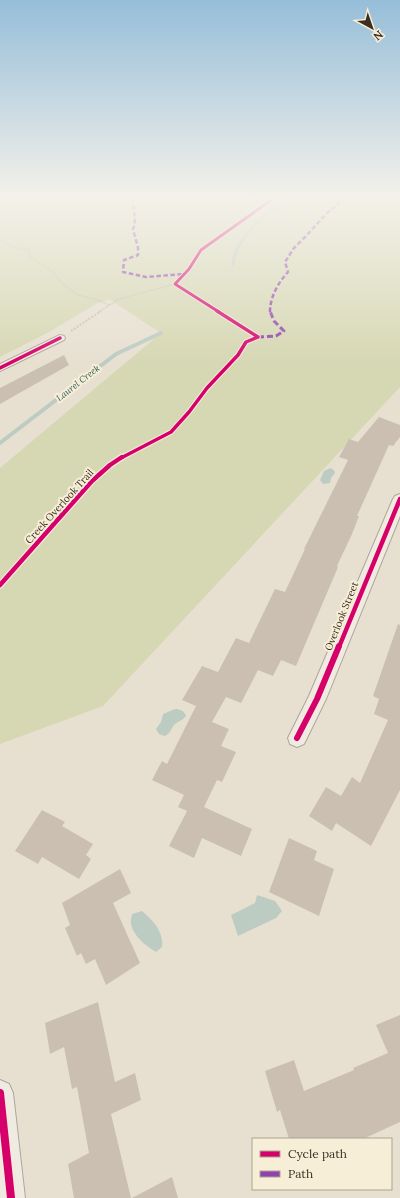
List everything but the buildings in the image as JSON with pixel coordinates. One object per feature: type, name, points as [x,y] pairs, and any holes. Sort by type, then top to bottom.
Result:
[{"type":"street","points":[[0,368],[60,338]]},
{"type":"street","name":"Overlook Street","points":[[297,738],[317,699],[399,503]]},
{"type":"street","points":[[0,1093],[11,1198]]},
{"type":"path","points":[[28,254],[78,295],[95,299],[108,305]]},
{"type":"path","points":[[60,338],[108,305],[125,297],[175,284],[179,279]]},
{"type":"path","points":[[175,284],[181,288]]},
{"type":"green space","points":[[0,254],[400,254],[400,387],[103,706],[0,744],[0,468],[161,333],[109,299],[96,304],[49,332],[0,357]]},
{"type":"shaded area","points":[[330,468],[334,470],[335,473],[331,478],[330,483],[323,484],[320,480],[324,471]]},
{"type":"shaded area","points":[[179,709],[186,716],[175,724],[167,735],[165,736],[159,734],[156,729],[161,722],[163,714]]},
{"type":"shaded area","points":[[257,895],[275,901],[282,911],[276,918],[238,936],[231,915],[255,903]]},
{"type":"shaded area","points":[[142,911],[154,922],[161,936],[162,947],[156,952],[140,940],[132,928],[132,914]]},
{"type":"waterway","name":"Laurel Creek","points":[[233,265],[235,254]]},
{"type":"waterway","name":"Laurel Creek","points":[[0,443],[116,354],[161,333]]},
{"type":"marked path","points":[[138,254],[124,260],[123,272],[146,277],[184,274]]},
{"type":"marked path","points":[[258,337],[276,336],[282,334],[284,331],[274,321],[270,312],[270,305],[278,283],[288,272],[285,262],[291,254]]},
{"type":"cycle path","points":[[199,254],[189,269],[175,284],[258,337]]},
{"type":"cycle path","name":"Creek Overlook Trail","points":[[0,585],[92,481],[110,465],[133,451],[171,432],[189,412],[207,388],[238,355],[246,342],[258,337]]},
{"type":"cycle path","points":[[0,368],[60,338]]},
{"type":"cycle path","points":[[297,738],[317,699],[400,499]]},
{"type":"cycle path","points":[[0,1093],[11,1198]]}]
